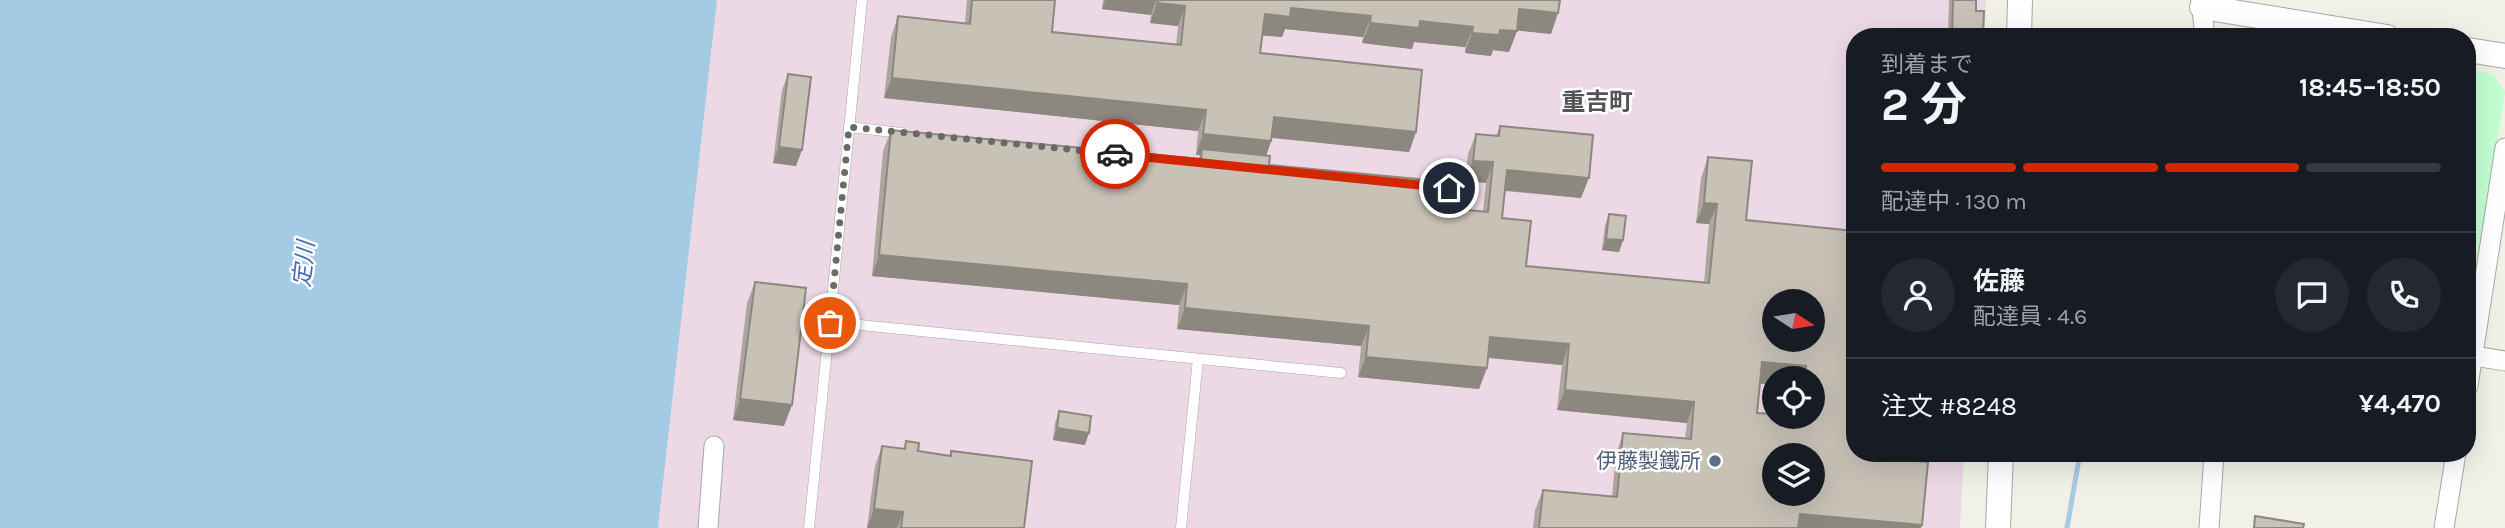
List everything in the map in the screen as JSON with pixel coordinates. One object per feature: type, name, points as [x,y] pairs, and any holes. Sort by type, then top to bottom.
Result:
[{"type":"street","points":[[2019,28],[2020,0]]},
{"type":"street","points":[[2204,28],[2202,4],[2337,28]]},
{"type":"street","points":[[2476,51],[2505,56]]},
{"type":"street","points":[[2476,320],[2505,148]]},
{"type":"street","points":[[2476,357],[2505,361]]},
{"type":"street","points":[[708,528],[714,446]]},
{"type":"street","points":[[1998,528],[2001,462]]},
{"type":"street","points":[[2209,528],[2213,462]]},
{"type":"street","points":[[2444,528],[2455,462]]},
{"type":"lane","points":[[809,528],[862,0]]},
{"type":"lane","points":[[849,127],[917,134]]},
{"type":"lane","points":[[830,323],[1341,373]]},
{"type":"lane","points":[[1181,528],[1198,359]]},
{"type":"shaded area","points":[[717,0],[1986,0],[1984,28],[1846,28],[1846,462],[1964,462],[1960,528],[658,528]]},
{"type":"green space","points":[[2476,71],[2493,74],[2505,92],[2476,269]]},
{"type":"water","name":"定川","points":[[0,0],[717,0],[658,528],[0,528]]},
{"type":"building","points":[[972,0],[1055,0],[1052,32],[1181,45],[1185,6],[1157,3],[1158,0],[1560,0],[1558,13],[1519,9],[1517,31],[1500,30],[1499,35],[1472,33],[1473,27],[1420,21],[1419,28],[1370,23],[1371,16],[1291,8],[1290,17],[1265,14],[1260,53],[1422,70],[1416,132],[1274,117],[1271,141],[1203,134],[1206,110],[892,78],[898,16],[970,24]]},
{"type":"building","points":[[1953,0],[1976,0],[1976,11],[1984,11],[1983,28],[1952,28]]},
{"type":"building","points":[[788,74],[811,77],[802,150],[779,147]]},
{"type":"building","points":[[1500,126],[1593,135],[1589,178],[1507,170],[1502,218],[1531,221],[1526,266],[1709,283],[1717,204],[1704,203],[1708,157],[1752,161],[1746,220],[1846,230],[1846,462],[1928,462],[1922,525],[1800,514],[1798,528],[1539,528],[1543,490],[1617,497],[1623,433],[1691,439],[1694,402],[1565,390],[1569,344],[1490,337],[1487,368],[1366,357],[1369,326],[1185,308],[1187,284],[879,255],[891,130],[1201,159],[1202,149],[1270,156],[1269,165],[1459,183],[1456,209],[1488,212],[1493,162],[1473,161],[1476,134],[1499,136]]},
{"type":"building","points":[[1609,214],[1626,216],[1623,240],[1606,239]]},
{"type":"building","points":[[755,282],[806,288],[792,405],[740,399]]},
{"type":"building","points":[[1059,411],[1091,416],[1089,433],[1057,428]]},
{"type":"building","points":[[906,441],[919,443],[918,451],[951,456],[951,451],[1032,461],[1024,528],[901,528],[903,512],[874,509],[882,446],[905,449]]},
{"type":"building","points":[[2255,516],[2304,524],[2303,528],[2254,528]]},
{"type":"waterway","points":[[2067,528],[2078,462]]},
{"type":"way so far","points":[[830,323],[849,127],[1115,154]]},
{"type":"place","name":"伊藤製鐵所","points":[[1715,461]]},
{"type":"district","name":"重吉町","points":[[1597,102]]},
{"type":"route","points":[[1115,154],[1449,188]]}]
